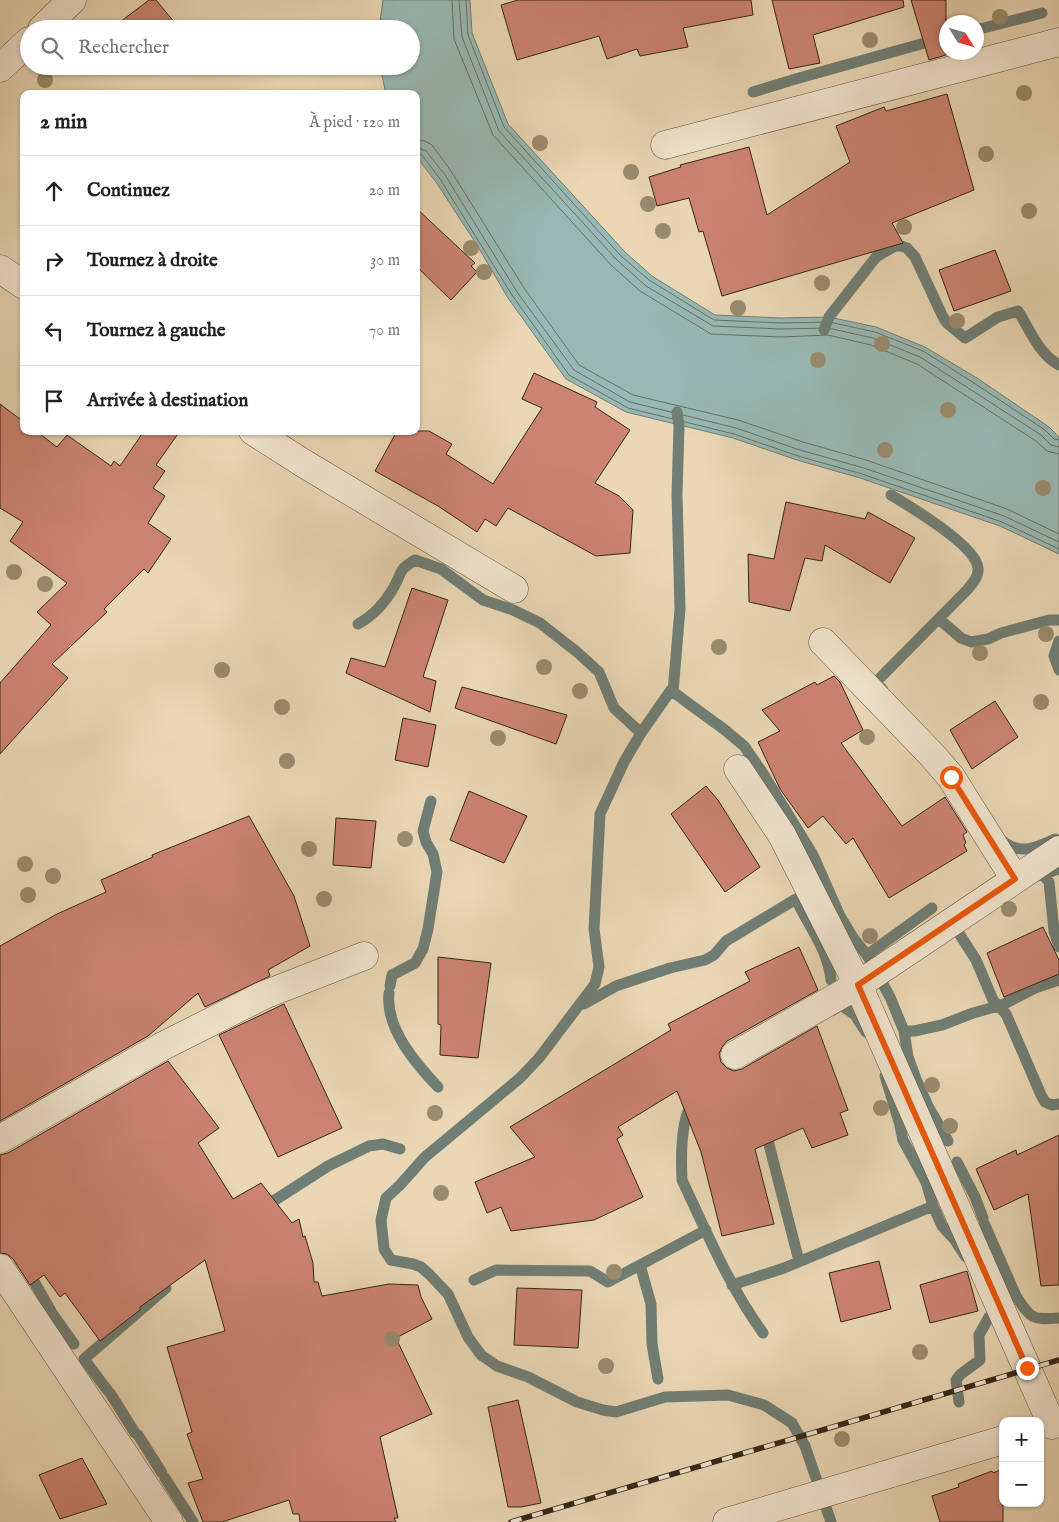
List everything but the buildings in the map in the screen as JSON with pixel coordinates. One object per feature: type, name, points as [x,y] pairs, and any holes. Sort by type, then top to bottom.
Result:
[{"type":"street","points":[[51,20],[72,0]]},
{"type":"street","points":[[665,146],[1059,42]]},
{"type":"street","points":[[0,68],[20,49]]},
{"type":"street","points":[[0,269],[20,282]]},
{"type":"street","points":[[259,435],[514,589]]},
{"type":"street","points":[[823,642],[951,777],[1015,879]]},
{"type":"street","points":[[738,769],[782,835],[858,985],[1050,1426]]},
{"type":"street","points":[[735,1055],[858,985],[1059,850]]},
{"type":"street","points":[[0,1139],[170,1042],[264,995],[364,956]]},
{"type":"street","points":[[0,1268],[169,1522]]},
{"type":"street","points":[[727,1522],[999,1441]]},
{"type":"water","points":[[383,0],[470,0],[472,33],[508,124],[625,252],[652,276],[715,315],[781,318],[829,317],[876,327],[925,347],[977,378],[1049,427],[1059,437],[1059,554],[1000,526],[860,478],[797,460],[733,438],[626,412],[566,379],[508,298],[477,245],[436,182],[420,161],[420,90],[385,90],[382,75],[420,75],[420,20],[380,20]]},
{"type":"waterway","points":[[984,28],[1042,13]]},
{"type":"waterway","points":[[792,80],[939,39]]},
{"type":"waterway","points":[[753,92],[789,81]]},
{"type":"waterway","points":[[824,330],[829,317],[876,257],[895,246],[901,246],[907,248],[915,257],[947,323],[965,338],[998,317],[1018,311],[1040,348],[1059,365]]},
{"type":"waterway","points":[[677,412],[679,426],[677,494],[680,609],[673,692],[744,746],[813,855],[840,916],[854,939],[867,955],[890,997],[904,1031],[908,1057],[916,1079],[928,1106],[948,1141]]},
{"type":"waterway","points":[[883,690],[876,682],[968,589],[978,574],[975,559],[955,538],[891,495]]},
{"type":"waterway","points":[[358,624],[374,613],[394,587],[401,572],[415,560],[441,569],[483,600],[513,610],[540,623],[577,652],[599,672],[614,708],[641,733]]},
{"type":"waterway","points":[[939,619],[961,638],[971,642],[988,639],[1001,633],[1049,620],[1059,620]]},
{"type":"waterway","points":[[1059,641],[1054,656],[1059,670]]},
{"type":"waterway","points":[[671,690],[641,733],[624,762],[600,814],[594,929],[599,967],[595,984],[539,1058],[520,1078],[425,1157],[386,1198],[381,1220],[384,1249],[391,1260],[421,1267],[448,1294],[468,1337],[481,1355],[497,1366],[528,1377],[577,1402],[616,1412],[665,1397],[728,1395],[764,1405],[792,1423],[805,1446],[831,1522]]},
{"type":"waterway","points":[[390,986],[392,975],[415,963],[423,949],[428,929],[437,872],[433,854],[426,842],[423,831],[431,801]]},
{"type":"waterway","points":[[999,838],[1006,844],[1020,849],[1033,848],[1055,839]]},
{"type":"waterway","points":[[1037,876],[1059,869]]},
{"type":"waterway","points":[[1042,874],[1049,882],[1054,931],[1059,947]]},
{"type":"waterway","points":[[584,1004],[616,986],[670,968],[705,960],[714,955],[726,941],[796,899],[822,948],[831,980]]},
{"type":"waterway","points":[[867,955],[932,908]]},
{"type":"waterway","points":[[955,927],[976,960],[993,1000],[1006,1014],[1045,1102],[1052,1105],[1059,1104]]},
{"type":"waterway","points":[[904,1031],[914,1031],[942,1025],[973,1013],[1002,1005],[1035,988],[1059,980]]},
{"type":"waterway","points":[[389,993],[389,1006],[397,1032],[420,1068],[438,1087]]},
{"type":"waterway","points":[[833,1010],[841,1005],[855,1015],[866,1032]]},
{"type":"waterway","points":[[885,1076],[899,1122]]},
{"type":"waterway","points":[[692,1103],[683,1130],[682,1180],[729,1278],[763,1333]]},
{"type":"waterway","points":[[900,1126],[903,1140],[926,1182],[933,1206],[942,1226],[954,1239],[966,1257]]},
{"type":"waterway","points":[[765,1129],[799,1261]]},
{"type":"waterway","points":[[261,1209],[328,1166],[369,1146],[383,1144],[400,1149]]},
{"type":"waterway","points":[[957,1162],[975,1197],[983,1218]]},
{"type":"waterway","points":[[732,1285],[784,1268],[933,1206]]},
{"type":"waterway","points":[[984,1223],[1016,1296],[1025,1309],[1029,1314],[1037,1318],[1059,1318]]},
{"type":"waterway","points":[[474,1280],[496,1270],[590,1271],[608,1282],[706,1230]]},
{"type":"waterway","points":[[640,1265],[651,1304],[652,1344],[658,1379]]},
{"type":"waterway","points":[[27,1269],[52,1313],[74,1344]]},
{"type":"waterway","points":[[108,1391],[84,1359],[166,1288]]},
{"type":"waterway","points":[[959,1402],[956,1380],[980,1360],[979,1335],[989,1317]]},
{"type":"waterway","points":[[110,1393],[135,1433]]},
{"type":"waterway","points":[[138,1435],[162,1473]]},
{"type":"waterway","points":[[165,1478],[193,1522]]},
{"type":"railway","points":[[511,1522],[1059,1360]]},
{"type":"route","points":[[951,777],[1015,879],[858,985],[1027,1368]]}]
